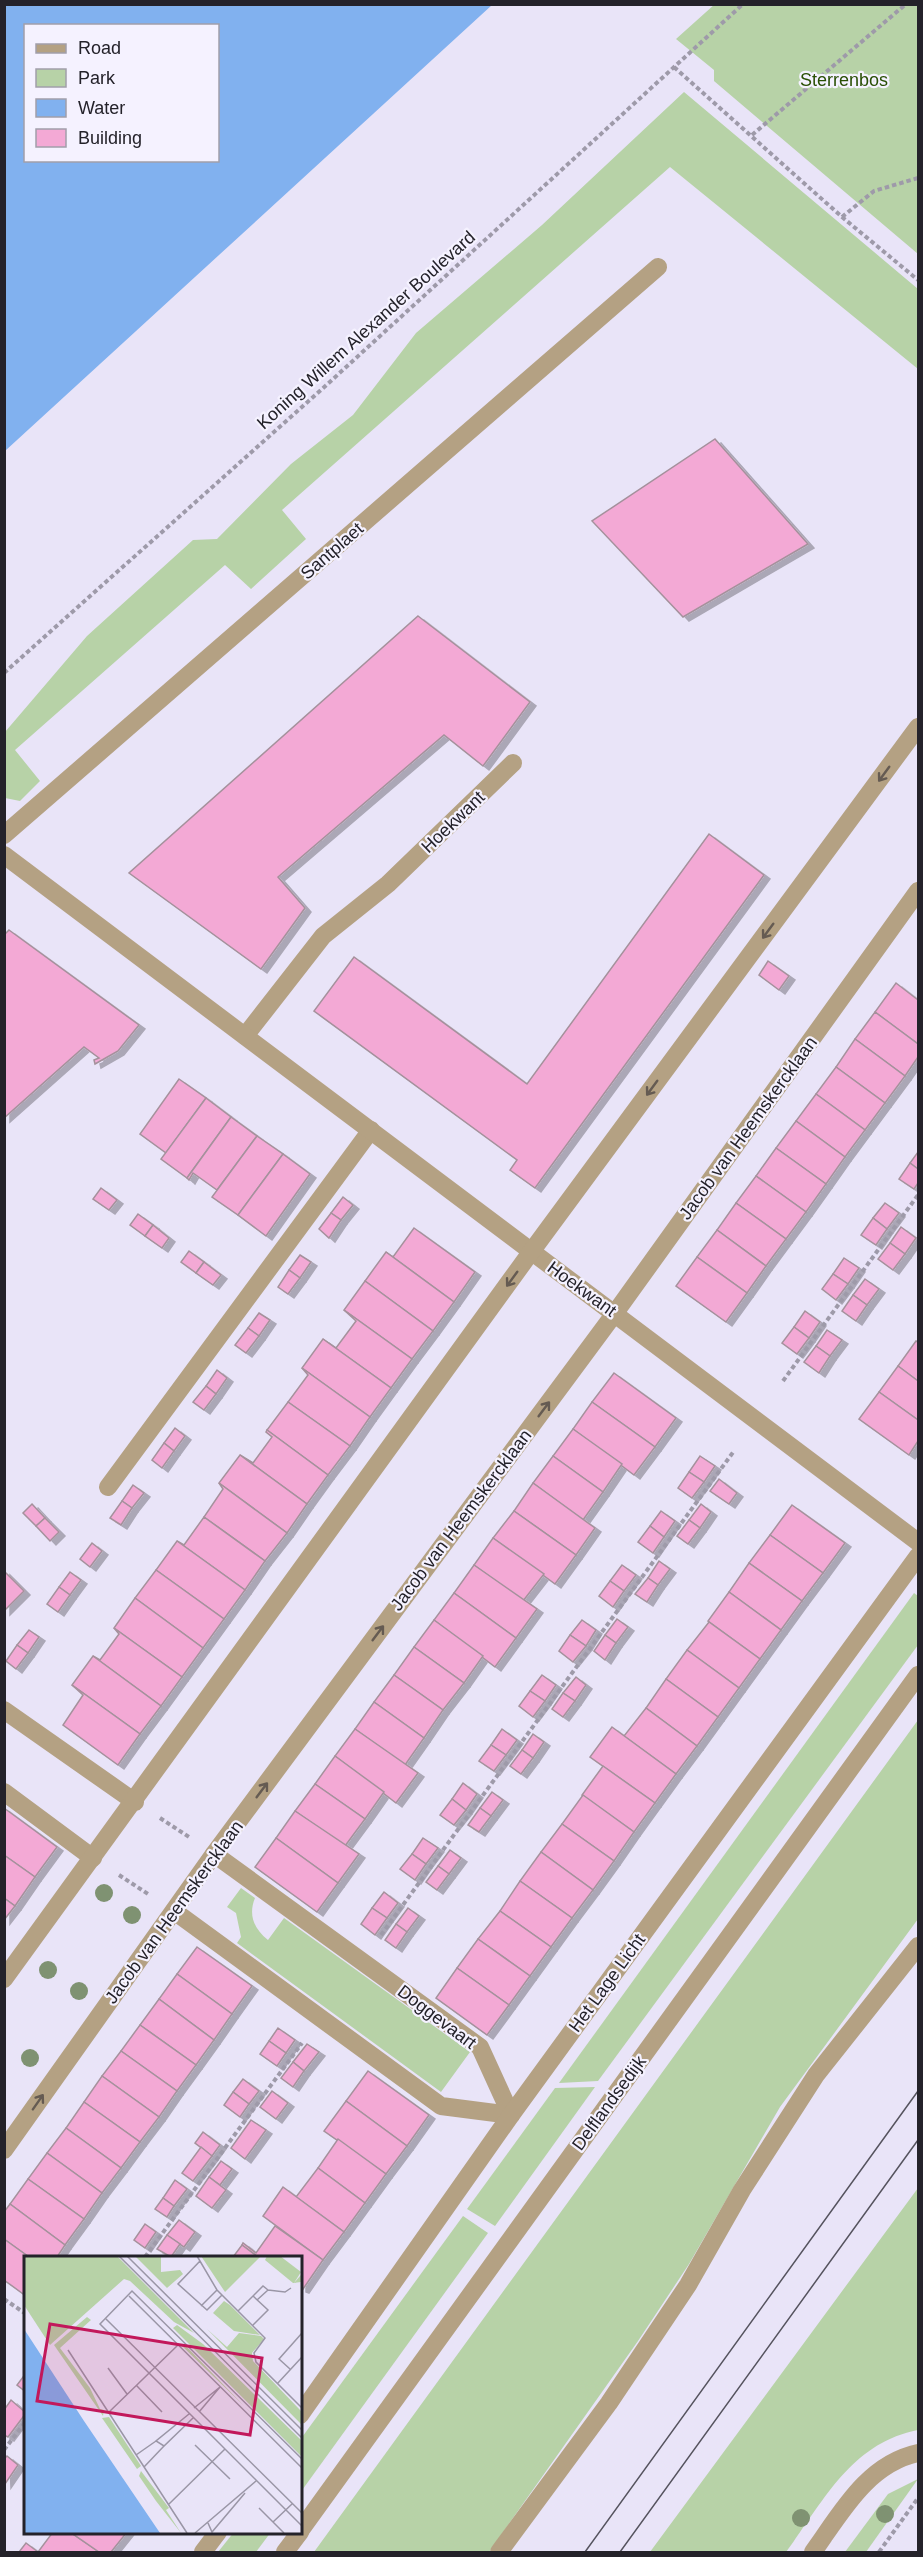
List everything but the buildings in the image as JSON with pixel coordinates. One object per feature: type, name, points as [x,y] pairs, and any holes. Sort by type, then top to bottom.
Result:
[{"type":"street","name":"Santplaet","points":[[4,835],[658,267]]},
{"type":"street","points":[[4,1979],[135,1802],[531,1252],[918,727]]},
{"type":"street","name":"Hoekwant","points":[[245,1036],[323,936],[388,884],[513,763]]},
{"type":"street","name":"Hoekwant","points":[[4,855],[918,1542]]},
{"type":"street","name":"Jacob van Heemskercklaan","points":[[4,2150],[214,1854],[615,1313],[918,891]]},
{"type":"street","points":[[108,1487],[371,1130]]},
{"type":"street","name":"Het Lage Licht","points":[[302,2412],[511,2115],[918,1556]]},
{"type":"street","name":"Delflandsedijk","points":[[302,2528],[918,1675]]},
{"type":"street","points":[[4,1710],[135,1802]]},
{"type":"street","points":[[4,1792],[93,1858]]},
{"type":"street","name":"Doggevaart","points":[[214,1854],[480,2047],[511,2115]]},
{"type":"street","points":[[174,1911],[441,2106],[511,2115]]},
{"type":"street","points":[[499,2553],[609,2403],[681,2295],[742,2190],[816,2075],[918,1946]]},
{"type":"street","points":[[813,2553],[859,2488],[884,2467],[918,2453]]},
{"type":"street","points":[[203,2553],[217,2533]]},
{"type":"street","name":"Delflandsedijk","points":[[285,2553],[299,2533]]},
{"type":"path","name":"Koning Willem Alexander Boulevard","points":[[4,674],[321,390],[743,4]]},
{"type":"path","points":[[752,135],[906,4]]},
{"type":"path","points":[[674,67],[842,217],[918,280]]},
{"type":"path","points":[[842,217],[874,191],[918,178]]},
{"type":"path","points":[[783,1381],[918,1194]]},
{"type":"path","points":[[362,1961],[734,1451]]},
{"type":"path","points":[[135,1802],[214,1854]]},
{"type":"path","points":[[93,1858],[174,1911]]},
{"type":"path","points":[[146,2256],[320,2018]]},
{"type":"path","points":[[4,2299],[24,2313]]},
{"type":"path","points":[[4,2450],[24,2424]]},
{"type":"path","points":[[879,2553],[918,2498]]},
{"type":"green space","name":"Sterrenbos","points":[[715,4],[918,5],[918,254],[714,81],[714,70],[676,39]]},
{"type":"green space","points":[[684,92],[918,289],[918,369],[670,167],[282,510],[306,539],[251,589],[225,565],[15,750],[40,781],[20,801],[5,798],[5,732],[87,636],[193,540],[217,539],[291,464],[353,415],[416,333],[542,225]]},
{"type":"green space","points":[[914,1593],[918,1596],[918,1645],[598,2081],[559,2083]]},
{"type":"green space","points":[[918,1720],[918,1919],[780,2107],[689,2264],[638,2341],[489,2552],[314,2552]]},
{"type":"green space","points":[[241,1888],[255,1898],[252,1916],[259,1931],[268,1940],[284,1918],[470,2052],[441,2092],[237,1943],[241,1937],[236,1913],[227,1907]]},
{"type":"green space","points":[[595,2087],[495,2226],[467,2209],[555,2088]]},
{"type":"green space","points":[[918,2188],[918,2430],[874,2447],[857,2461],[827,2494],[786,2552],[650,2552]]},
{"type":"green space","points":[[463,2216],[488,2233],[302,2490],[302,2437]]},
{"type":"green space","points":[[918,2479],[866,2552],[845,2552],[888,2494]]},
{"type":"green space","points":[[233,2533],[270,2533],[256,2552],[218,2552]]},
{"type":"water","points":[[5,4],[492,5],[5,451]]},
{"type":"tram line","points":[[585,2552],[918,2091]]},
{"type":"tram line","points":[[620,2552],[918,2140]]}]
